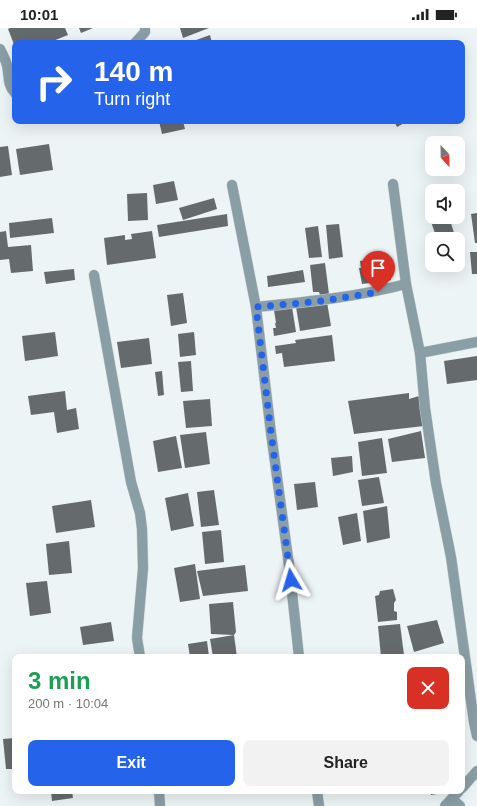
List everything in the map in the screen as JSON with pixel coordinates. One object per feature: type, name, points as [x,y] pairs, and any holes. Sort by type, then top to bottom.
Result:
[{"type":"street","points":[[138,40],[145,32],[145,28]]},
{"type":"street","points":[[0,49],[6,62],[8,80],[12,91]]},
{"type":"street","points":[[0,88],[8,80]]},
{"type":"street","points":[[393,184],[406,284],[420,353],[424,408],[436,483],[451,557],[465,654]]},
{"type":"street","points":[[232,185],[256,307],[289,565],[299,654]]},
{"type":"street","points":[[94,275],[111,379],[131,482],[140,514],[143,568],[137,638],[140,654]]},
{"type":"street","points":[[256,307],[322,301],[378,292],[406,284]]},
{"type":"street","points":[[420,353],[477,342]]},
{"type":"street","points":[[465,657],[477,736]]},
{"type":"street","points":[[465,785],[477,771]]},
{"type":"street","points":[[159,794],[160,806]]},
{"type":"street","points":[[317,794],[319,806]]},
{"type":"street","points":[[452,804],[457,794]]},
{"type":"building","points":[[65,28],[68,35],[56,40],[12,40],[8,29]]},
{"type":"building","points":[[79,28],[93,28],[81,33]]},
{"type":"building","points":[[180,28],[209,28],[183,38]]},
{"type":"building","points":[[210,35],[211,40],[196,40]]},
{"type":"building","points":[[160,124],[184,124],[185,129],[162,134]]},
{"type":"building","points":[[396,124],[402,124],[397,127]]},
{"type":"building","points":[[49,144],[53,170],[20,175],[16,149]]},
{"type":"building","points":[[8,146],[12,175],[0,177],[0,147]]},
{"type":"building","points":[[174,181],[178,200],[156,204],[153,185]]},
{"type":"building","points":[[147,193],[148,220],[128,221],[127,194]]},
{"type":"building","points":[[214,198],[217,209],[183,220],[179,208]]},
{"type":"building","points":[[477,213],[477,243],[475,243],[471,214]]},
{"type":"building","points":[[227,214],[228,226],[159,237],[157,225]]},
{"type":"building","points":[[52,218],[54,233],[10,238],[9,223]]},
{"type":"building","points":[[339,224],[343,257],[329,259],[326,225]]},
{"type":"building","points":[[432,224],[451,224],[454,232],[435,232]]},
{"type":"building","points":[[318,226],[322,257],[309,258],[305,228]]},
{"type":"building","points":[[6,231],[8,247],[31,245],[33,271],[11,273],[9,259],[0,260],[0,232]]},
{"type":"building","points":[[152,231],[156,258],[107,265],[104,238],[125,235],[125,240],[132,239],[131,234]]},
{"type":"building","points":[[470,252],[477,252],[477,274],[472,274]]},
{"type":"building","points":[[388,257],[391,280],[362,284],[359,268],[361,268],[360,261]]},
{"type":"building","points":[[325,263],[329,294],[320,295],[319,292],[313,292],[310,265]]},
{"type":"building","points":[[74,269],[75,280],[46,284],[44,272]]},
{"type":"building","points":[[303,270],[305,282],[268,287],[267,276]]},
{"type":"building","points":[[183,293],[187,323],[171,326],[167,295]]},
{"type":"building","points":[[327,302],[331,326],[300,331],[296,307]]},
{"type":"building","points":[[292,307],[296,332],[274,336],[273,328],[276,328],[276,323],[274,310]]},
{"type":"building","points":[[55,332],[58,356],[25,361],[22,336]]},
{"type":"building","points":[[194,332],[196,355],[180,357],[178,334]]},
{"type":"building","points":[[332,335],[335,361],[284,367],[282,353],[276,354],[275,346],[296,343],[295,340]]},
{"type":"building","points":[[149,338],[152,364],[121,368],[117,342]]},
{"type":"building","points":[[477,356],[477,380],[447,384],[444,361]]},
{"type":"building","points":[[191,361],[193,391],[181,392],[178,362]]},
{"type":"building","points":[[162,371],[164,395],[158,396],[155,372]]},
{"type":"building","points":[[65,391],[67,410],[76,408],[79,429],[57,433],[54,412],[31,415],[28,396]]},
{"type":"building","points":[[409,393],[409,399],[419,396],[424,426],[354,434],[348,401]]},
{"type":"building","points":[[210,399],[212,426],[186,428],[183,401]]},
{"type":"building","points":[[421,431],[425,458],[392,462],[388,439]]},
{"type":"building","points":[[206,432],[210,464],[185,468],[180,435]]},
{"type":"building","points":[[176,436],[182,468],[158,472],[153,441]]},
{"type":"building","points":[[382,438],[387,473],[362,476],[358,442]]},
{"type":"building","points":[[352,456],[353,472],[333,476],[331,458]]},
{"type":"building","points":[[379,477],[384,503],[362,506],[358,480]]},
{"type":"building","points":[[315,482],[318,507],[297,510],[294,484]]},
{"type":"building","points":[[214,490],[219,525],[201,527],[197,492]]},
{"type":"building","points":[[188,493],[194,526],[171,531],[165,498]]},
{"type":"building","points":[[91,500],[95,527],[56,533],[52,506]]},
{"type":"building","points":[[387,506],[390,538],[367,543],[363,511]]},
{"type":"building","points":[[357,513],[361,541],[343,545],[338,517]]},
{"type":"building","points":[[221,530],[224,562],[205,564],[202,532]]},
{"type":"building","points":[[69,541],[72,573],[49,575],[46,544]]},
{"type":"building","points":[[195,564],[200,599],[180,602],[174,568]]},
{"type":"building","points":[[245,565],[248,591],[203,596],[197,571]]},
{"type":"building","points":[[47,581],[51,613],[30,616],[26,583]]},
{"type":"building","points":[[393,589],[396,600],[394,603],[394,611],[397,612],[397,620],[378,622],[375,596],[379,595],[380,591]]},
{"type":"building","points":[[233,602],[236,632],[234,635],[211,634],[209,604]]},
{"type":"building","points":[[437,620],[444,643],[414,652],[407,626]]},
{"type":"building","points":[[111,622],[114,641],[83,645],[80,627]]},
{"type":"building","points":[[400,624],[404,654],[381,654],[378,626]]},
{"type":"building","points":[[234,635],[237,654],[212,654],[210,639]]},
{"type":"building","points":[[207,641],[209,654],[190,654],[188,644]]},
{"type":"building","points":[[12,738],[12,769],[6,769],[3,739]]},
{"type":"building","points":[[51,794],[72,794],[73,798],[52,801]]},
{"type":"route","points":[[291,580],[256,307],[322,301],[378,292]]}]
